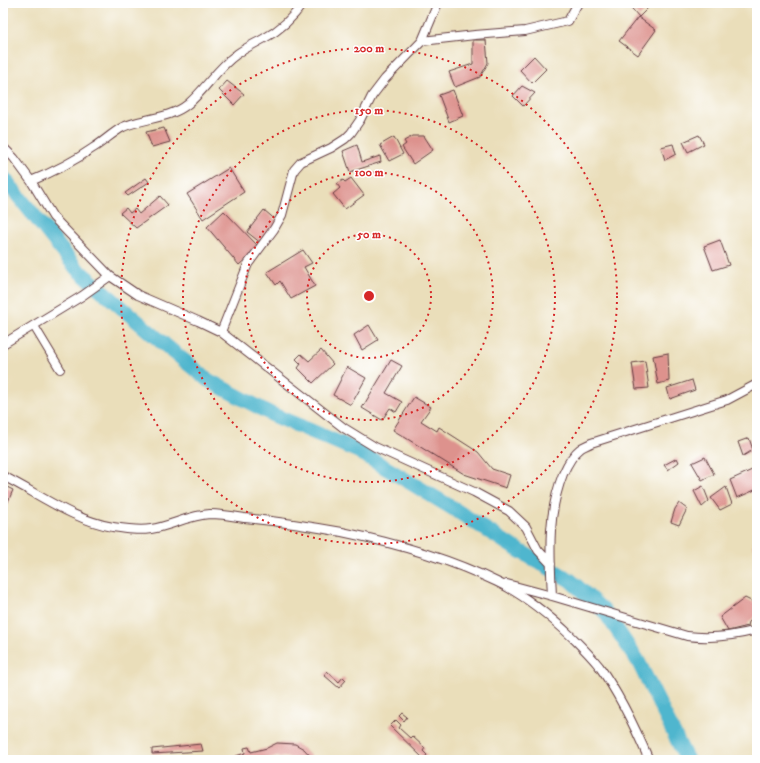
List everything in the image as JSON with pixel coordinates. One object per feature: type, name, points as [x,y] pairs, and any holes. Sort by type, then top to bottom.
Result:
[{"type":"street","points":[[31,181],[70,163],[120,128],[181,109],[194,98],[228,61],[244,49],[281,28],[297,13],[303,3]]},
{"type":"street","points":[[221,332],[248,264],[274,230],[282,215],[294,170],[301,162],[331,148],[348,136],[356,127],[372,96],[384,79],[422,41],[438,3]]},
{"type":"street","points":[[422,41],[525,31],[568,21],[578,3]]},
{"type":"street","points":[[3,147],[14,158],[31,181],[53,217],[110,276],[144,298],[172,309],[221,332],[344,428],[375,447],[474,492],[509,511],[526,527],[538,550],[550,564]]},
{"type":"street","points":[[3,344],[82,296],[110,276]]},
{"type":"street","points":[[34,326],[60,369]]},
{"type":"street","points":[[552,596],[550,564],[551,527],[555,496],[566,467],[574,455],[581,448],[591,443],[727,400],[757,384]]},
{"type":"street","points":[[3,476],[86,520],[110,527],[138,530],[152,529],[182,519],[209,514],[273,520],[326,529],[395,544],[452,562],[498,582],[552,596],[687,636],[709,638],[757,630]]},
{"type":"street","points":[[498,582],[556,622],[600,667],[625,708],[638,733],[649,760]]},
{"type":"building","points":[[627,3],[649,3],[651,5],[639,17]]},
{"type":"building","points":[[638,17],[656,30],[638,55],[619,41]]},
{"type":"building","points":[[473,40],[486,40],[488,63],[480,77],[455,87],[449,72],[473,64]]},
{"type":"building","points":[[534,56],[546,69],[532,83],[520,70]]},
{"type":"building","points":[[227,81],[244,94],[234,105],[219,90]]},
{"type":"building","points":[[522,86],[535,93],[523,106],[513,96]]},
{"type":"building","points":[[453,90],[463,116],[449,122],[439,95]]},
{"type":"building","points":[[164,128],[170,142],[152,147],[146,132]]},
{"type":"building","points":[[699,135],[704,144],[688,152],[683,142]]},
{"type":"building","points":[[413,136],[424,136],[433,150],[413,164],[402,147],[406,144],[404,141]]},
{"type":"building","points":[[394,137],[403,154],[389,161],[380,145]]},
{"type":"building","points":[[673,144],[676,154],[665,160],[661,147]]},
{"type":"building","points":[[357,145],[362,162],[380,156],[381,162],[350,172],[343,151]]},
{"type":"building","points":[[229,168],[244,192],[203,219],[187,194]]},
{"type":"building","points":[[146,178],[149,182],[128,196],[125,193]]},
{"type":"building","points":[[351,178],[364,195],[345,209],[333,194],[340,188],[337,184],[343,180],[345,182]]},
{"type":"building","points":[[160,196],[168,205],[136,228],[120,213],[126,208],[130,213],[135,209],[139,214]]},
{"type":"building","points":[[264,210],[278,222],[262,244],[247,232]]},
{"type":"building","points":[[224,211],[259,247],[239,265],[207,227]]},
{"type":"building","points":[[720,240],[729,265],[713,270],[704,246]]},
{"type":"building","points":[[303,250],[312,263],[304,267],[315,286],[291,299],[280,281],[276,285],[267,272]]},
{"type":"building","points":[[369,325],[378,340],[362,350],[354,335]]},
{"type":"building","points":[[321,350],[333,364],[313,383],[298,368],[301,364],[296,359],[301,354],[309,361]]},
{"type":"building","points":[[668,353],[669,381],[658,384],[653,356]]},
{"type":"building","points":[[391,360],[402,366],[386,393],[402,402],[396,412],[390,408],[382,420],[362,408]]},
{"type":"building","points":[[645,361],[649,388],[636,389],[632,363]]},
{"type":"building","points":[[347,367],[366,378],[351,405],[333,395]]},
{"type":"building","points":[[692,380],[695,390],[670,399],[667,388]]},
{"type":"building","points":[[414,397],[431,407],[421,421],[437,431],[439,427],[478,452],[492,469],[510,475],[506,488],[464,474],[393,430]]},
{"type":"building","points":[[749,438],[753,450],[743,456],[738,442]]},
{"type":"building","points":[[705,457],[714,474],[702,480],[692,463]]},
{"type":"building","points":[[677,458],[679,462],[668,470],[664,465]]},
{"type":"building","points":[[752,470],[757,482],[757,489],[737,498],[730,480]]},
{"type":"building","points":[[3,485],[13,490],[7,504],[3,502]]},
{"type":"building","points":[[703,486],[709,501],[702,507],[694,491]]},
{"type":"building","points":[[726,487],[732,504],[720,510],[711,498]]},
{"type":"building","points":[[679,503],[687,509],[679,525],[671,522],[675,509]]},
{"type":"building","points":[[757,543],[757,552],[752,546]]},
{"type":"building","points":[[745,598],[757,604],[757,615],[749,622],[748,626],[728,631],[720,617]]},
{"type":"building","points":[[327,671],[339,682],[343,677],[346,680],[339,688],[324,675]]},
{"type":"building","points":[[402,713],[407,717],[404,721],[399,716]]},
{"type":"building","points":[[396,720],[401,725],[399,728],[410,738],[412,736],[425,748],[423,751],[427,755],[424,759],[390,726]]},
{"type":"building","points":[[277,743],[295,744],[304,749],[314,760],[296,760],[292,758],[279,757],[269,758],[266,760],[224,760],[245,753],[244,748],[249,747],[251,752],[267,748]]},
{"type":"building","points":[[201,744],[203,751],[152,754],[152,749]]},
{"type":"waterway","points":[[3,177],[77,269],[208,380],[271,414],[358,451],[454,509],[513,547],[570,580],[605,612],[638,661],[687,760]]}]
